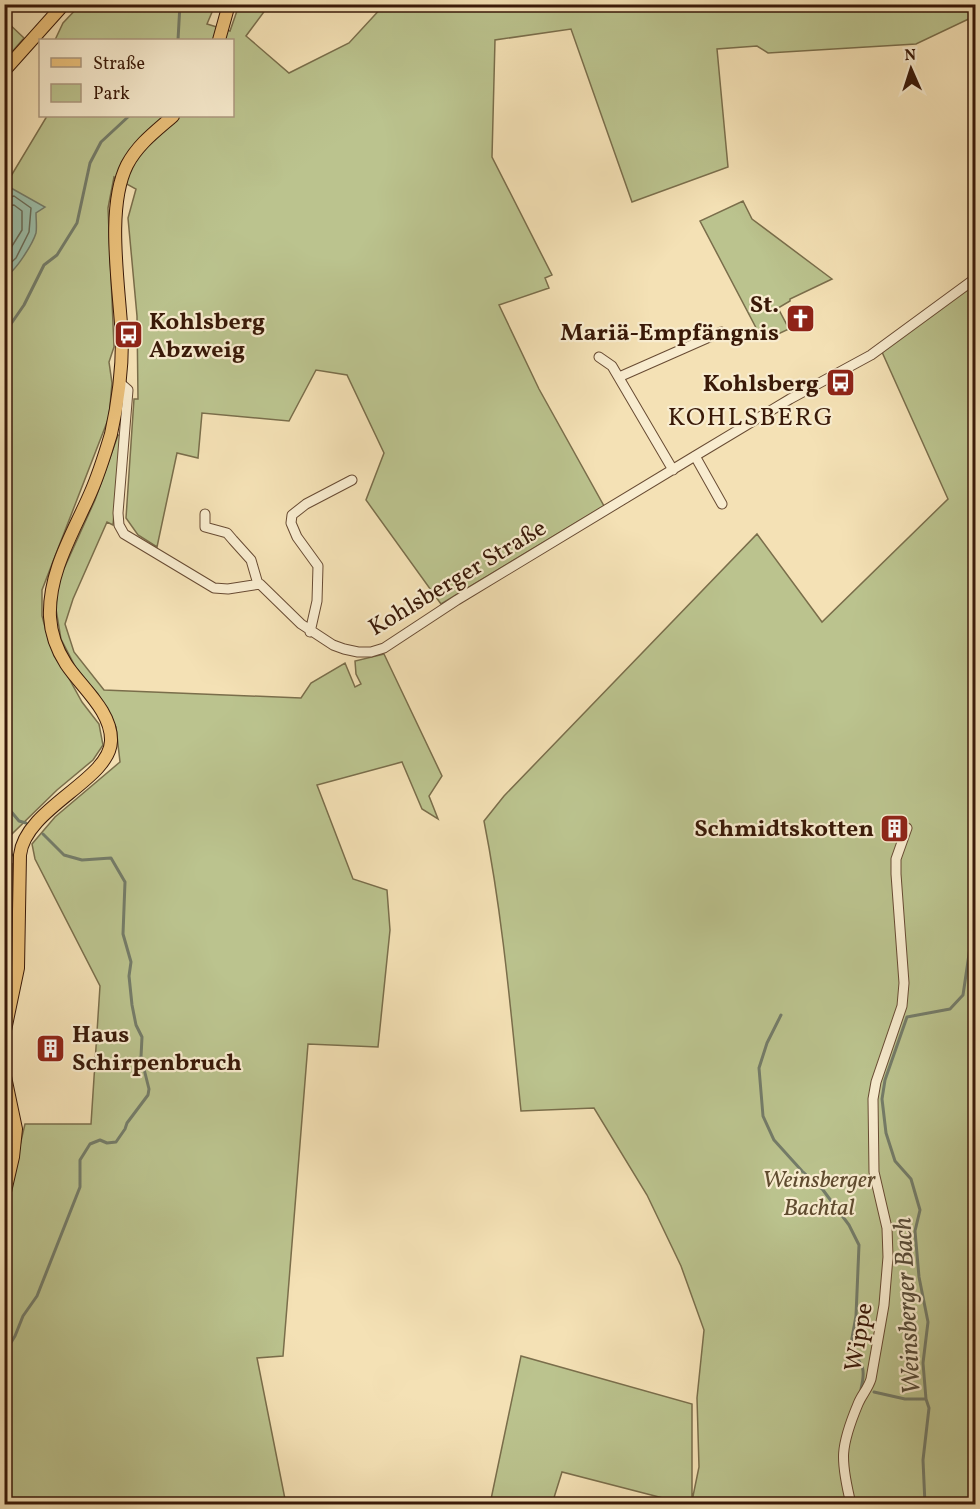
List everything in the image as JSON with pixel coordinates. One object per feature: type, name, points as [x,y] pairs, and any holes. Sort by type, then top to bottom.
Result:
[{"type":"main road","points":[[4,71],[64,4]]},
{"type":"main road","points":[[219,39],[229,4]]},
{"type":"main road","points":[[4,1035],[18,968],[20,855],[23,840],[52,807],[99,766],[110,747],[110,732],[102,712],[67,665],[57,645],[52,631],[50,607],[60,561],[99,472],[111,433],[120,382],[122,338],[116,219],[122,178],[130,159],[148,137],[172,117]]},
{"type":"main road","points":[[4,1072],[16,1130],[14,1157],[4,1196]]},
{"type":"street","name":"Kohlsberger Straße","points":[[258,584],[266,588],[292,617],[310,632],[344,649],[371,652],[384,648],[507,569],[790,399],[871,355],[975,278]]},
{"type":"street","points":[[619,377],[721,332]]},
{"type":"street","points":[[599,357],[612,366],[673,470]]},
{"type":"street","points":[[120,382],[128,390],[118,513],[120,530],[214,588],[228,589],[258,584],[251,560],[227,533],[205,527],[205,514]]},
{"type":"street","points":[[695,456],[722,504]]},
{"type":"street","points":[[310,632],[317,601],[319,568],[297,537],[291,523],[292,515],[306,504],[352,480]]},
{"type":"street","name":"Wippe","points":[[852,1504],[844,1470],[843,1448],[857,1406],[871,1379],[887,1283],[888,1232],[874,1172],[873,1099],[876,1082],[902,1006],[904,990],[896,859],[907,828]]},
{"type":"green space","points":[[80,5],[215,5],[207,24],[230,31],[239,5],[269,5],[246,36],[289,73],[349,43],[384,5],[975,5],[975,16],[916,44],[768,53],[757,46],[717,49],[728,167],[632,202],[571,29],[495,40],[492,157],[552,275],[545,278],[549,288],[499,305],[539,389],[604,506],[441,604],[366,500],[384,453],[347,375],[316,370],[289,421],[202,413],[198,458],[177,453],[157,547],[138,535],[126,518],[134,399],[138,399],[137,316],[128,218],[136,189],[114,177],[108,208],[114,347],[109,362],[112,383],[109,417],[42,590],[42,616],[49,642],[82,702],[99,724],[103,745],[93,760],[57,790],[11,835],[5,855],[5,186],[46,117],[234,117],[234,39],[55,39],[63,23]]},
{"type":"green space","points":[[5,20],[24,38],[5,60]]},
{"type":"green space","points":[[743,201],[752,219],[832,279],[790,299],[778,308],[789,329],[763,341],[700,221]]},
{"type":"green space","name":"Weinsberger Bachtal","points":[[975,283],[975,1504],[686,1504],[562,1472],[552,1504],[490,1504],[521,1356],[692,1404],[692,1501],[699,1467],[697,1398],[704,1330],[681,1266],[647,1195],[594,1108],[521,1111],[501,929],[484,821],[504,796],[757,534],[822,622],[948,499],[882,352]]},
{"type":"green space","points":[[118,435],[121,436],[113,525],[107,522],[73,599],[65,624],[74,652],[104,690],[301,698],[311,683],[345,663],[355,687],[361,684],[356,674],[355,661],[384,654],[442,776],[429,796],[438,819],[422,809],[402,762],[317,785],[353,879],[387,890],[390,930],[378,1047],[308,1044],[283,1356],[257,1358],[286,1504],[5,1504],[5,1209],[25,1124],[91,1124],[100,986],[35,859],[32,844],[55,817],[120,762],[116,727],[98,694],[76,668],[61,639],[56,609],[58,582],[95,500]]},
{"type":"green space","points":[[12,864],[12,971],[5,985],[5,866]]},
{"type":"water","points":[[11,188],[45,207],[36,213],[36,233],[28,250],[14,269],[5,276],[5,196]]},
{"type":"waterway","points":[[178,39],[180,4]]},
{"type":"waterway","points":[[4,334],[24,305],[44,265],[57,255],[77,223],[90,163],[101,142],[128,117]]},
{"type":"waterway","points":[[4,366],[4,423]]},
{"type":"waterway","points":[[4,803],[19,821],[26,823]]},
{"type":"waterway","points":[[4,1354],[23,1316],[37,1296],[80,1187],[80,1160],[90,1144],[100,1140],[107,1143],[116,1142],[148,1095],[149,1089],[141,1057],[142,1037],[136,1025],[132,1005],[129,976],[131,962],[123,934],[125,882],[111,858],[82,860],[64,855],[43,834]]},
{"type":"waterway","points":[[6,856],[12,855]]},
{"type":"waterway","name":"Weinsberger Bach","points":[[925,1504],[923,1460],[929,1408],[923,1363],[928,1322],[919,1277],[915,1231],[920,1210],[911,1179],[895,1161],[886,1133],[882,1099],[885,1080],[907,1017],[950,1009],[963,995],[976,907]]},
{"type":"waterway","points":[[781,1015],[767,1043],[759,1068],[763,1116],[774,1140],[823,1190],[849,1225],[859,1245],[856,1316],[850,1349],[862,1367],[861,1389]]},
{"type":"waterway","points":[[874,1392],[905,1399],[926,1399]]},
{"type":"place","name":"St. Mariä-Empfängnis","points":[[800,318]]},
{"type":"place","name":"Kohlsberg Abzweig","points":[[128,335]]},
{"type":"place","name":"Kohlsberg","points":[[840,383]]},
{"type":"place","name":"Schmidtskotten","points":[[895,828]]},
{"type":"place","name":"Haus Schirpenbruch","points":[[51,1048]]},
{"type":"district","name":"KOHLSBERG","points":[[751,416]]}]
